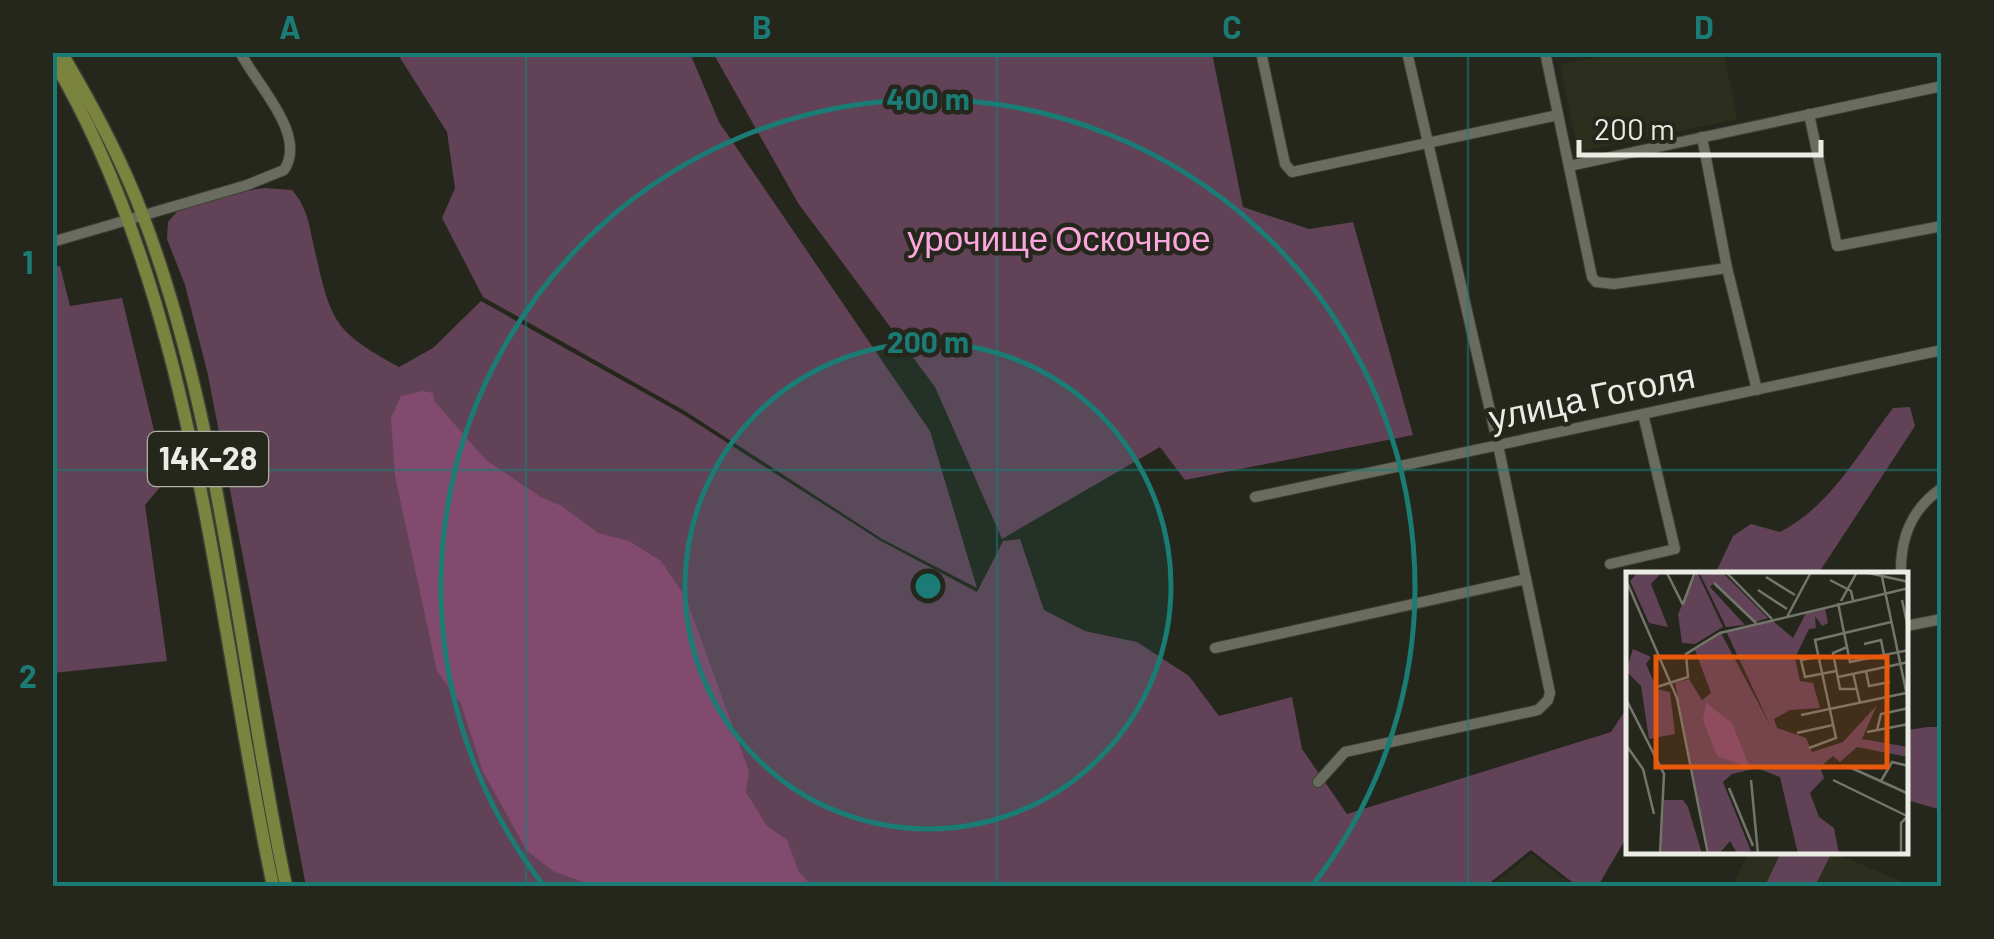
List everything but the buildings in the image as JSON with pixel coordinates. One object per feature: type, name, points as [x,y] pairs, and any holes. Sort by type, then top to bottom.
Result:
[{"type":"main road","name":"14К-28","points":[[61,52],[89,98],[143,214],[184,346],[216,495],[286,886]]},
{"type":"main road","name":"14К-28","points":[[52,58],[81,106],[128,220],[170,350],[273,886]]},
{"type":"street","points":[[52,242],[275,176],[289,162],[291,143],[285,125],[240,52]]},
{"type":"street","points":[[1262,52],[1286,164],[1292,172],[1558,115]]},
{"type":"street","points":[[1318,782],[1345,752],[1538,710],[1548,700],[1549,686],[1498,445],[1408,52]]},
{"type":"street","points":[[1544,52],[1590,271],[1596,282],[1614,284],[1727,268]]},
{"type":"street","points":[[1569,166],[1942,86]]},
{"type":"street","points":[[1809,114],[1837,246],[1942,226]]},
{"type":"street","points":[[1702,137],[1727,268],[1757,390]]},
{"type":"street","name":"улица Гоголя","points":[[1255,497],[1942,350]]},
{"type":"street","points":[[1610,564],[1676,549],[1643,414]]},
{"type":"street","points":[[1901,572],[1902,542],[1910,522],[1924,502],[1942,488]]},
{"type":"street","points":[[1216,648],[1526,579]]},
{"type":"street","points":[[1909,622],[1942,619]]},
{"type":"shaded area","points":[[1623,52],[1724,53],[1737,119],[1578,152],[1560,65]]},
{"type":"shaded area","points":[[433,393],[435,402],[486,460],[598,533],[629,541],[661,561],[686,598],[749,771],[746,792],[767,826],[787,840],[799,872],[812,886],[593,886],[553,871],[527,851],[483,772],[461,704],[437,671],[395,476],[391,418],[401,396]]},
{"type":"shaded area","points":[[1531,854],[1573,886],[1490,886]]},
{"type":"shaded area","points":[[1748,854],[1842,854],[1913,886],[1745,886],[1734,881]]},
{"type":"green space","points":[[397,53],[690,53],[719,122],[930,431],[977,588],[882,539],[685,411],[483,297],[442,218],[455,188],[447,132]]},
{"type":"green space","name":"урочище Оскочное","points":[[713,53],[1212,53],[1243,207],[1309,229],[1353,222],[1413,435],[1185,480],[1160,447],[1002,539],[935,387],[798,203]]},
{"type":"green space","points":[[264,188],[292,190],[307,216],[330,307],[337,320],[359,343],[399,367],[433,348],[481,301],[684,415],[881,541],[977,592],[1003,541],[1020,539],[1044,610],[1085,631],[1137,642],[1189,676],[1219,716],[1292,697],[1302,749],[1347,814],[1611,732],[1626,710],[1626,838],[1598,886],[1577,886],[1531,850],[1486,886],[306,886],[208,375],[185,285],[167,239],[168,222],[180,208],[202,198]]},
{"type":"green space","points":[[60,266],[70,306],[122,298],[166,480],[145,505],[167,661],[53,673],[52,267]]},
{"type":"green space","points":[[1910,407],[1915,426],[1819,572],[1716,572],[1733,536],[1751,524],[1780,532],[1814,508],[1843,477],[1893,408]]},
{"type":"green space","points":[[1941,727],[1941,810],[1909,801],[1909,730]]},
{"type":"green space","points":[[1780,854],[1831,854],[1815,886],[1766,884]]}]
